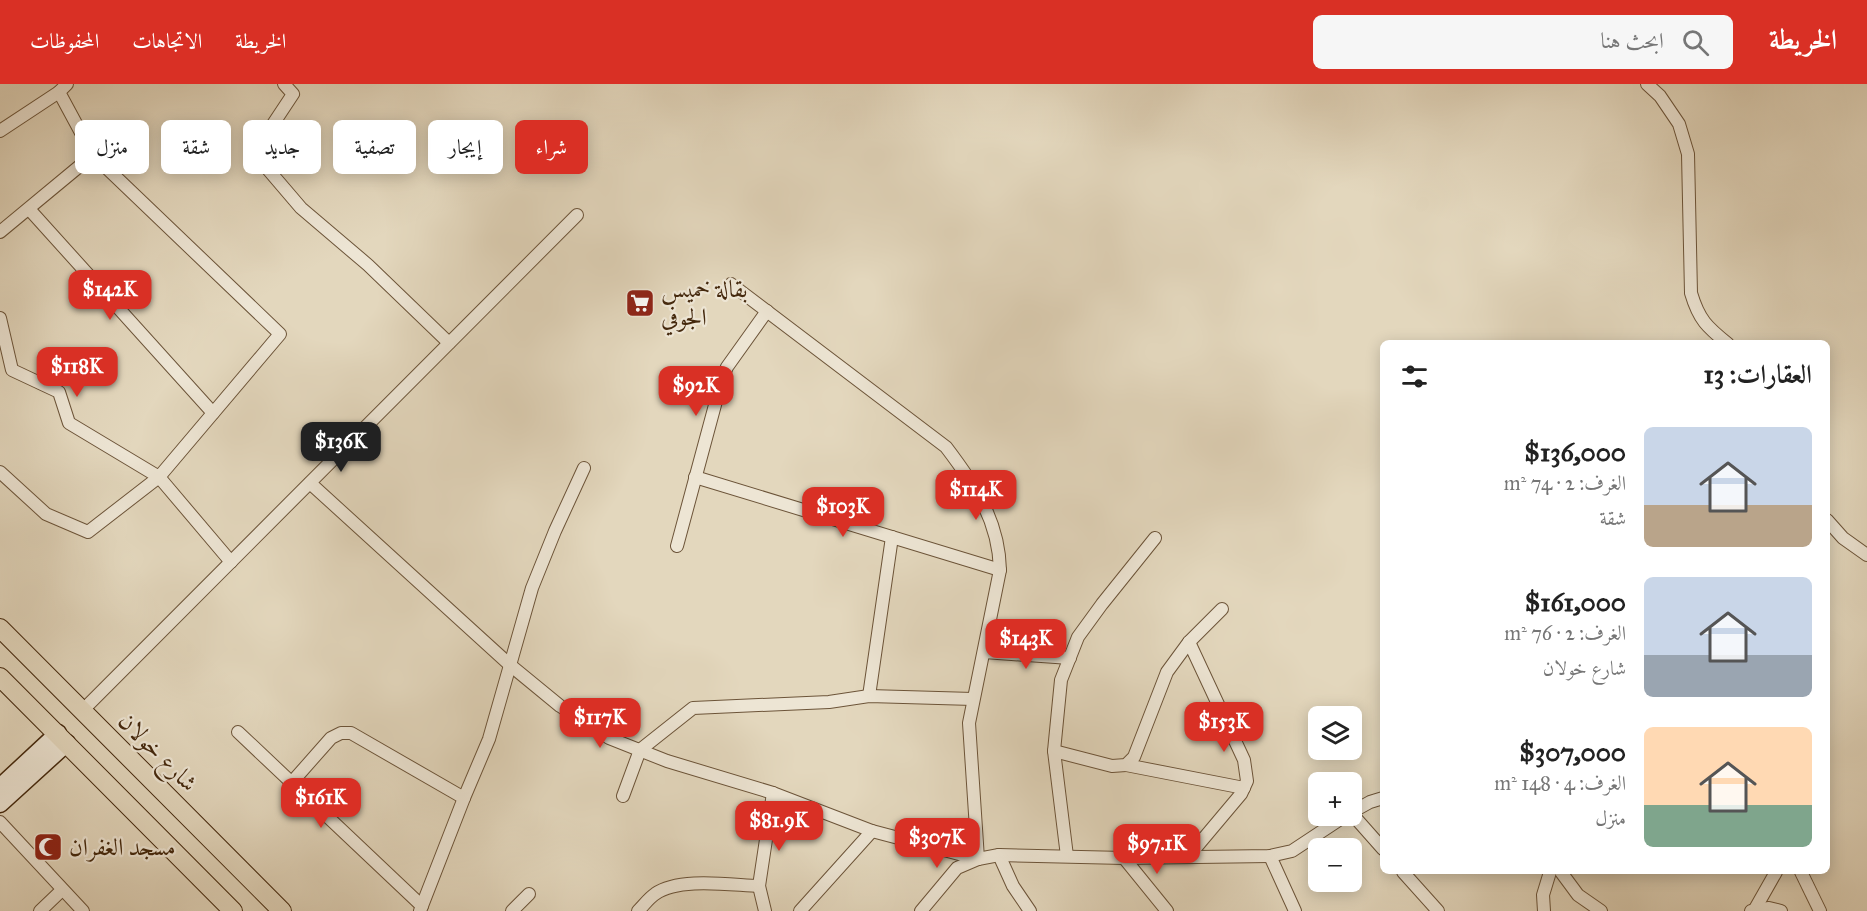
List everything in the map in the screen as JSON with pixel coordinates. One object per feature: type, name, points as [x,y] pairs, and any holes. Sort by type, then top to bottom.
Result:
[{"type":"main road","name":"شارع خولان","points":[[0,628],[282,911]]},
{"type":"main road","points":[[0,677],[233,911]]},
{"type":"street","points":[[284,84],[293,94],[254,153],[301,208],[368,265],[449,343]]},
{"type":"street","points":[[1647,84],[1660,96],[1679,124],[1688,154],[1691,293],[1696,311],[1706,327],[1723,340]]},
{"type":"street","points":[[0,131],[63,88],[77,120]]},
{"type":"street","points":[[0,232],[75,170]]},
{"type":"street","points":[[0,472],[46,514],[88,532],[159,477],[280,334],[113,174]]},
{"type":"street","points":[[29,209],[213,413]]},
{"type":"street","points":[[83,710],[577,215]]},
{"type":"street","points":[[731,284],[946,447],[963,469],[996,530],[1000,551],[1000,570],[969,723],[978,859]]},
{"type":"street","points":[[677,546],[722,379],[727,367],[767,311]]},
{"type":"street","points":[[0,318],[12,370],[59,392],[69,423],[159,477],[231,562]]},
{"type":"street","points":[[238,732],[292,781],[421,908],[489,739],[532,588],[584,468]]},
{"type":"street","points":[[695,477],[1000,570]]},
{"type":"street","points":[[310,483],[510,665],[560,706],[609,738],[667,761],[773,793],[872,831],[978,859]]},
{"type":"street","points":[[1830,523],[1843,538],[1867,555]]},
{"type":"street","points":[[869,696],[892,537]]},
{"type":"street","points":[[1067,856],[1054,752],[1061,680],[1078,637],[1155,538]]},
{"type":"street","points":[[1126,765],[1134,757],[1167,672],[1189,642],[1222,609]]},
{"type":"street","points":[[1188,857],[1241,794],[1247,781],[1244,760],[1189,642]]},
{"type":"street","points":[[984,652],[1070,658]]},
{"type":"street","points":[[623,796],[640,750],[693,708],[829,702],[869,696],[973,699]]},
{"type":"street","points":[[292,781],[331,738],[341,733],[351,734],[464,798]]},
{"type":"street","points":[[0,787],[62,738]]},
{"type":"street","points":[[0,804],[62,738]]},
{"type":"street","points":[[1054,752],[1112,766],[1126,765],[1244,788]]},
{"type":"street","points":[[765,911],[759,886],[773,793]]},
{"type":"street","points":[[1362,807],[1380,799]]},
{"type":"street","points":[[0,822],[83,911]]},
{"type":"street","points":[[1362,825],[1380,846]]},
{"type":"street","points":[[921,911],[957,868],[978,859],[999,855],[1124,858],[1270,856],[1292,851],[1330,826]]},
{"type":"street","points":[[800,911],[872,831]]},
{"type":"street","points":[[999,855],[1013,886],[1030,911]]},
{"type":"street","points":[[1270,856],[1295,911]]},
{"type":"street","points":[[1124,858],[1162,909]]},
{"type":"street","points":[[1405,874],[1438,911]]},
{"type":"street","points":[[1544,911],[1543,895],[1549,874]]},
{"type":"street","points":[[1562,874],[1578,895],[1601,911]]},
{"type":"street","points":[[1753,910],[1775,874]]},
{"type":"street","points":[[1802,874],[1820,911]]},
{"type":"street","points":[[638,911],[654,894],[668,887],[691,884],[759,886]]},
{"type":"street","points":[[40,911],[62,890]]},
{"type":"street","points":[[512,911],[529,894]]},
{"type":"street","points":[[1753,910],[1769,908],[1781,911]]},
{"type":"place","name":"بقالة خميس الجوفي","points":[[640,303]]},
{"type":"place","name":"مسجد الغفران","points":[[48,847]]}]
